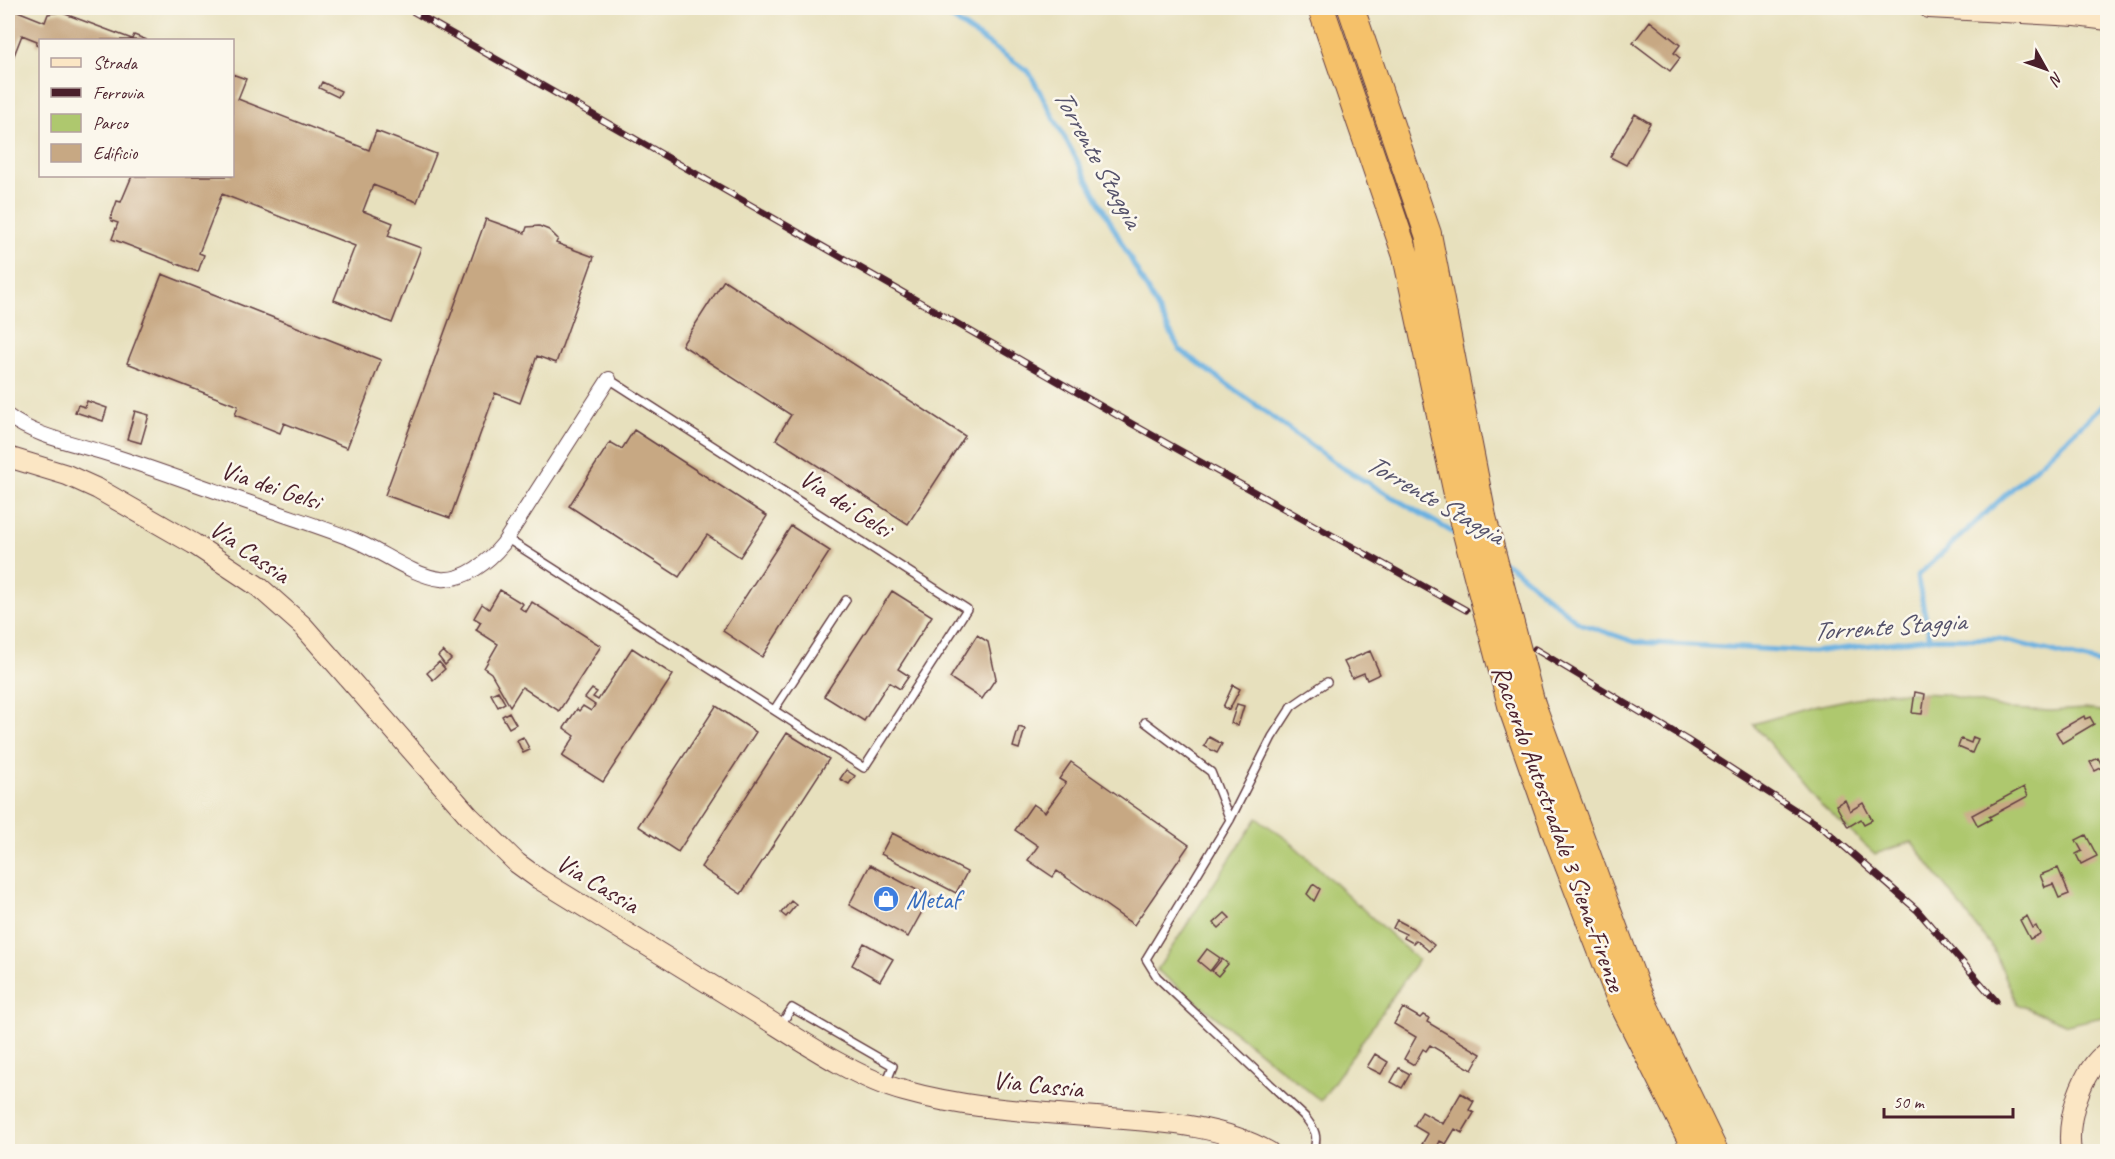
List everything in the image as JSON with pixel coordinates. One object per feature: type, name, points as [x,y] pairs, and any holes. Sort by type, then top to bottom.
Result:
[{"type":"highway","name":"Raccordo Autostradale 3 Siena-Firenze","points":[[1321,8],[1406,256],[1556,834],[1619,997],[1696,1152]]},
{"type":"highway","name":"Raccordo Autostradale 3 Siena-Firenze","points":[[1351,8],[1428,234],[1473,519]]},
{"type":"highway","name":"Raccordo Autostradale 3 Siena-Firenze","points":[[1522,706],[1637,990],[1715,1152]]},
{"type":"main road","points":[[1929,8],[2076,16],[2108,20]]},
{"type":"main road","name":"Via Cassia","points":[[8,457],[89,484],[134,508],[248,579],[303,626],[442,788],[517,863],[779,1027],[854,1070],[885,1085],[925,1097],[1023,1111],[1176,1124],[1235,1137],[1269,1152]]},
{"type":"main road","points":[[2071,1152],[2070,1122],[2085,1077],[2108,1051]]},
{"type":"street","name":"Via dei Gelsi","points":[[8,417],[25,427],[52,437],[115,456],[352,539],[432,577],[450,579],[472,570],[493,555],[609,379]]},
{"type":"lane","name":"Via dei Gelsi","points":[[506,538],[864,768],[967,609],[609,379]]},
{"type":"lane","points":[[774,710],[846,600]]},
{"type":"lane","points":[[1313,1152],[1317,1137],[1315,1130],[1305,1117],[1157,977],[1146,960],[1230,820],[1272,737],[1292,706],[1327,682]]},
{"type":"lane","points":[[1145,722],[1211,772],[1230,820]]},
{"type":"green space","points":[[1886,692],[1943,694],[2007,709],[2051,711],[2085,709],[2107,712],[2107,1016],[2067,1025],[2017,1004],[1994,950],[1912,842],[1875,854],[1821,805],[1753,724],[1812,707]]},
{"type":"green space","points":[[1257,818],[1288,840],[1418,960],[1321,1101],[1157,970]]},
{"type":"building","points":[[15,10],[45,22],[48,14],[60,12],[132,39],[39,39],[39,46],[36,45],[37,41],[22,35],[13,58],[8,56],[8,30]]},
{"type":"building","points":[[1650,21],[1680,45],[1674,53],[1680,58],[1670,71],[1633,43]]},
{"type":"building","points":[[134,35],[144,39],[132,39]]},
{"type":"building","points":[[234,75],[246,79],[238,99],[369,150],[376,131],[436,154],[417,202],[373,185],[363,211],[393,223],[388,236],[421,248],[392,323],[334,300],[355,246],[222,194],[199,253],[204,255],[198,272],[112,239],[118,223],[112,221],[111,218],[117,201],[121,202],[132,177],[234,177]]},
{"type":"building","points":[[322,82],[341,91],[338,97],[319,88]]},
{"type":"building","points":[[1635,114],[1650,123],[1626,165],[1610,157]]},
{"type":"building","points":[[486,219],[525,233],[527,227],[539,226],[549,230],[558,239],[556,243],[594,257],[556,363],[537,356],[520,403],[495,393],[450,518],[385,495]]},
{"type":"building","points":[[162,274],[381,360],[347,448],[284,423],[280,433],[235,415],[238,406],[127,363]]},
{"type":"building","points":[[724,280],[965,436],[908,524],[776,439],[791,415],[682,345]]},
{"type":"building","points":[[87,401],[107,408],[103,421],[75,412],[78,405],[85,407]]},
{"type":"building","points":[[135,411],[149,415],[141,443],[127,439]]},
{"type":"building","points":[[634,430],[767,516],[740,557],[707,535],[679,577],[569,506],[610,442],[622,449]]},
{"type":"building","points":[[791,526],[830,551],[762,657],[723,631]]},
{"type":"building","points":[[500,590],[523,604],[520,608],[526,612],[532,602],[601,646],[559,711],[522,687],[510,706],[491,673],[484,668],[498,644],[476,630],[481,622],[474,618],[482,604],[489,609]]},
{"type":"building","points":[[892,591],[932,616],[898,669],[909,676],[900,689],[889,682],[864,721],[824,696]]},
{"type":"building","points":[[977,635],[988,642],[996,678],[982,699],[950,678]]},
{"type":"building","points":[[632,648],[673,675],[603,782],[562,756],[575,736],[564,728],[577,709],[579,711],[583,706],[591,711],[595,705],[585,698],[592,689],[597,692],[593,697],[598,700]]},
{"type":"building","points":[[443,651],[451,659],[445,665],[438,656]]},
{"type":"building","points":[[1370,651],[1380,674],[1367,680],[1364,673],[1352,678],[1344,662]]},
{"type":"building","points":[[439,662],[445,669],[433,680],[427,673]]},
{"type":"building","points":[[1233,685],[1240,689],[1229,710],[1223,707]]},
{"type":"building","points":[[498,691],[505,703],[498,707],[491,694]]},
{"type":"building","points":[[1915,692],[1925,694],[1922,714],[1912,713]]},
{"type":"building","points":[[1237,704],[1244,706],[1238,726],[1231,723]]},
{"type":"building","points":[[716,706],[756,732],[678,852],[638,826]]},
{"type":"building","points":[[509,712],[516,724],[509,728],[502,716]]},
{"type":"building","points":[[2084,716],[2085,719],[2090,717],[2094,724],[2062,743],[2056,732]]},
{"type":"building","points":[[1019,727],[1025,729],[1019,749],[1013,747]]},
{"type":"building","points":[[787,733],[829,759],[741,894],[701,867]]},
{"type":"building","points":[[523,737],[530,750],[523,753],[517,740]]},
{"type":"building","points":[[1209,737],[1222,744],[1217,753],[1204,746]]},
{"type":"building","points":[[1973,737],[1978,739],[1972,753],[1958,747],[1961,739],[1971,743]]},
{"type":"building","points":[[2098,758],[2103,767],[2095,771],[2090,762]]},
{"type":"building","points":[[1071,762],[1189,845],[1134,925],[1057,871],[1053,877],[1028,860],[1038,846],[1015,830],[1033,804],[1045,812],[1066,783],[1059,779]]},
{"type":"building","points":[[846,770],[855,776],[849,784],[840,779]]},
{"type":"building","points":[[2024,787],[2028,796],[1989,817],[1991,819],[1978,826],[1972,815]]},
{"type":"building","points":[[1845,800],[1850,811],[1863,803],[1872,820],[1864,824],[1861,819],[1848,827],[1836,805]]},
{"type":"building","points":[[892,833],[967,872],[956,893],[881,854]]},
{"type":"building","points":[[2086,835],[2097,856],[2081,864],[2076,854],[2082,851],[2076,840]]},
{"type":"building","points":[[870,865],[930,897],[908,937],[849,905]]},
{"type":"building","points":[[2058,868],[2069,894],[2059,898],[2053,884],[2045,887],[2040,875]]},
{"type":"building","points":[[1313,884],[1320,889],[1314,901],[1307,894]]},
{"type":"building","points":[[791,901],[796,905],[786,917],[781,913]]},
{"type":"building","points":[[1225,913],[1230,918],[1219,928],[1214,923]]},
{"type":"building","points":[[2027,916],[2033,928],[2036,926],[2040,934],[2030,939],[2020,920]]},
{"type":"building","points":[[1397,920],[1414,929],[1434,945],[1429,951],[1416,940],[1413,943],[1404,938],[1406,934],[1393,928]]},
{"type":"building","points":[[864,943],[893,959],[880,981],[852,965]]},
{"type":"building","points":[[1207,949],[1220,958],[1210,971],[1198,961]]},
{"type":"building","points":[[1222,959],[1228,964],[1218,976],[1212,971]]},
{"type":"building","points":[[1403,1008],[1420,1018],[1423,1015],[1429,1018],[1427,1022],[1481,1054],[1472,1070],[1430,1045],[1426,1051],[1423,1049],[1414,1065],[1404,1059],[1416,1037],[1394,1024]]},
{"type":"building","points":[[1375,1054],[1388,1062],[1381,1074],[1367,1067]]},
{"type":"building","points":[[1399,1068],[1410,1074],[1402,1088],[1391,1082]]},
{"type":"building","points":[[1461,1093],[1474,1101],[1469,1110],[1474,1113],[1462,1133],[1455,1129],[1446,1144],[1440,1141],[1435,1151],[1422,1144],[1428,1134],[1414,1126],[1422,1112],[1443,1124]]},
{"type":"waterway","name":"Torrente Staggia","points":[[937,8],[1029,72],[1180,350],[1341,467],[1459,536]]},
{"type":"waterway","points":[[1930,638],[1917,576],[2108,401]]},
{"type":"waterway","name":"Torrente Staggia","points":[[1503,562],[1579,623],[1635,642],[1813,652],[1930,638],[1999,639],[2108,665]]},
{"type":"railway","points":[[407,8],[1134,425],[1466,610]]},
{"type":"railway","points":[[1535,649],[1687,740],[1823,828],[1917,910],[1996,1001]]},
{"type":"place","name":"Metaf","points":[[886,899]]}]
